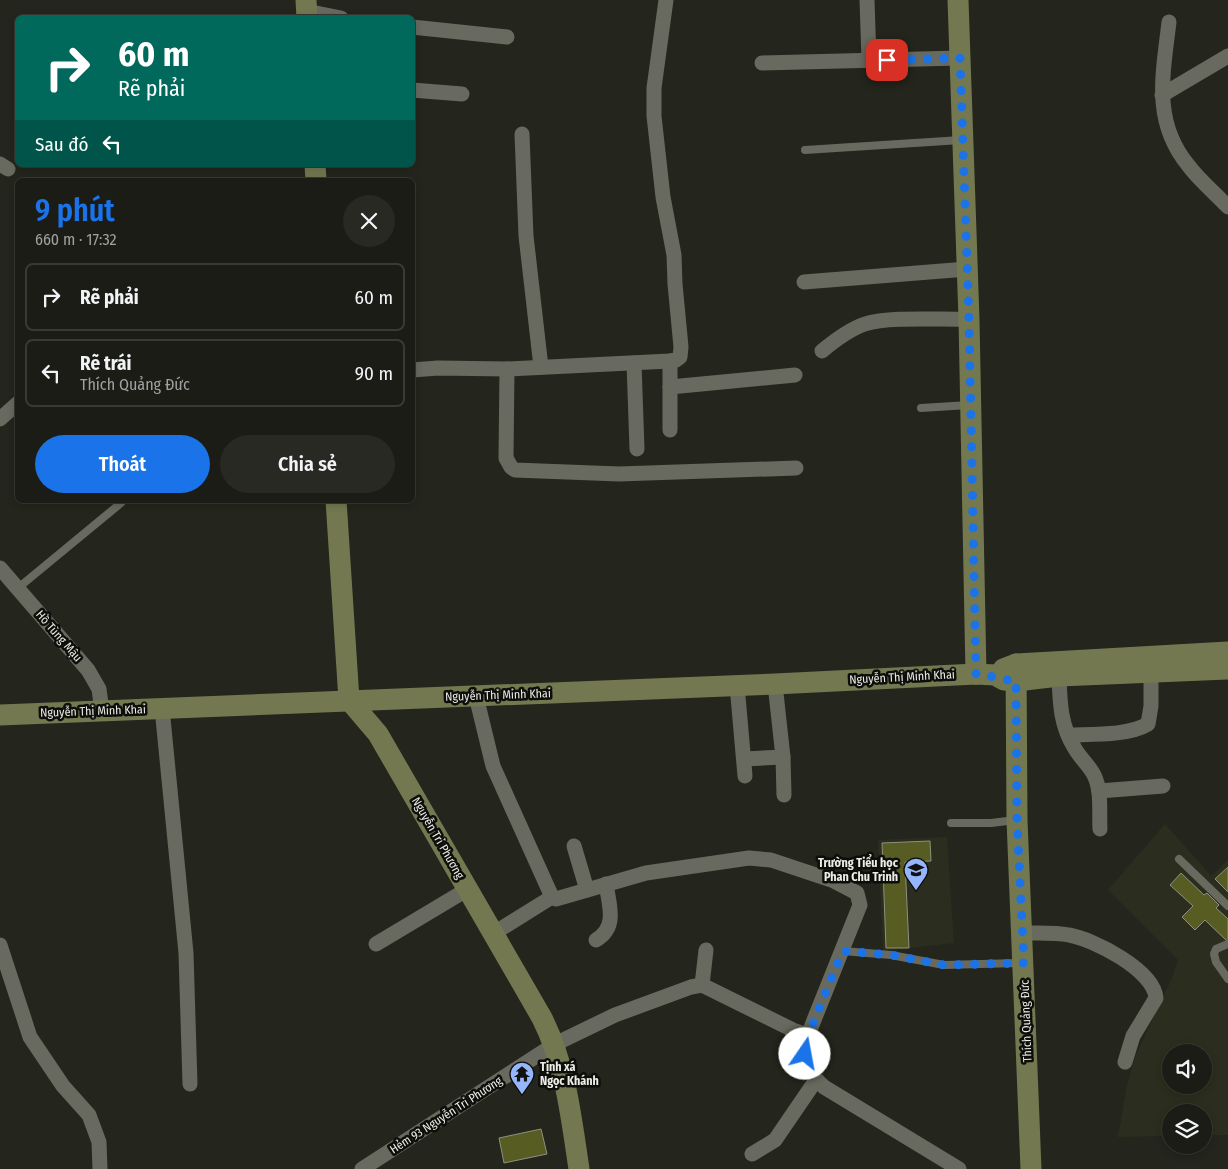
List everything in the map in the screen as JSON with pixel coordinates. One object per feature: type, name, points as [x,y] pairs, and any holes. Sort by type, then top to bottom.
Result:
[{"type":"street","points":[[415,370],[541,367],[670,361],[680,357],[681,347],[674,255],[663,196],[654,116],[654,88],[666,0]]},
{"type":"street","points":[[867,0],[869,60]]},
{"type":"street","points":[[958,0],[969,319],[970,404],[986,674]]},
{"type":"street","points":[[306,9],[329,15]]},
{"type":"street","points":[[1168,22],[1162,96],[1167,130],[1176,150],[1188,166],[1228,207]]},
{"type":"street","points":[[415,27],[507,37]]},
{"type":"street","points":[[1162,96],[1228,56]]},
{"type":"street","points":[[762,63],[960,58]]},
{"type":"street","points":[[415,90],[462,94]]},
{"type":"street","points":[[522,134],[526,236],[541,367]]},
{"type":"street","points":[[804,282],[967,270]]},
{"type":"street","points":[[822,351],[864,324],[882,321],[969,319]]},
{"type":"street","points":[[670,361],[670,430]]},
{"type":"street","points":[[634,362],[638,448]]},
{"type":"street","points":[[507,368],[506,458],[511,468],[515,470],[619,474],[796,468]]},
{"type":"street","points":[[670,387],[795,375]]},
{"type":"street","points":[[0,419],[15,406]]},
{"type":"street","points":[[336,503],[349,700]]},
{"type":"street","name":"Hồ Tùng Mậu","points":[[0,568],[94,678],[99,689],[102,711]]},
{"type":"street","name":"Nguyễn Thị Minh Khai","points":[[1016,672],[1228,652]]},
{"type":"street","name":"Nguyễn Thị Minh Khai","points":[[0,715],[986,674],[1007,666],[1016,672],[1060,676],[1228,669]]},
{"type":"street","name":"Thích Quảng Đức","points":[[1016,672],[1017,820],[1032,1169]]},
{"type":"street","points":[[1068,735],[1140,730],[1148,724],[1151,706],[1151,672]]},
{"type":"street","points":[[1060,676],[1060,709],[1063,726],[1074,748],[1094,775],[1099,791],[1100,829]]},
{"type":"street","points":[[775,684],[783,757],[784,795]]},
{"type":"street","points":[[737,685],[745,776]]},
{"type":"street","points":[[476,696],[492,766],[552,897]]},
{"type":"street","name":"Nguyễn Tri Phương","points":[[349,700],[378,734],[494,933],[555,1044],[563,1074],[579,1169]]},
{"type":"street","points":[[162,708],[186,953],[190,1084]]},
{"type":"street","points":[[745,759],[783,757]]},
{"type":"street","points":[[1099,791],[1163,786]]},
{"type":"street","points":[[574,846],[587,890]]},
{"type":"street","points":[[494,933],[552,897],[556,899],[646,873],[738,858],[771,860],[834,881],[857,893],[860,905],[808,1035],[805,1045],[806,1062],[816,1080],[824,1087],[958,1169]]},
{"type":"street","points":[[596,940],[608,932],[611,923],[606,884]]},
{"type":"street","points":[[376,944],[468,889]]},
{"type":"street","points":[[1023,933],[1057,933],[1084,939],[1125,959],[1151,982],[1156,998],[1133,1036],[1125,1062]]},
{"type":"street","points":[[0,944],[30,1037],[63,1086],[89,1115],[99,1142],[100,1169]]},
{"type":"street","points":[[706,950],[702,985],[808,1035]]},
{"type":"street","name":"Hẻm 93 Nguyễn Tri Phương","points":[[362,1169],[555,1044],[615,1015],[702,985]]},
{"type":"street","points":[[752,1154],[775,1140],[816,1080]]},
{"type":"lane","points":[[805,150],[963,140]]},
{"type":"lane","points":[[921,408],[970,404]]},
{"type":"lane","points":[[18,588],[121,503]]},
{"type":"lane","points":[[951,823],[991,823],[1017,820]]},
{"type":"lane","points":[[1179,858],[1228,906]]},
{"type":"lane","points":[[1228,944],[1216,949],[1214,954],[1216,962],[1228,979]]},
{"type":"lane","points":[[843,951],[891,955],[944,965],[1024,963]]},
{"type":"shaded area","points":[[1165,824],[1211,876],[1228,860],[1228,1135],[1212,1135],[1212,1104],[1162,1104],[1162,1136],[1118,1137],[1127,1085],[1136,1055],[1172,978],[1178,960],[1108,890]]},
{"type":"shaded area","name":"Trường Tiểu học Phan Chu Trinh","points":[[947,837],[954,943],[883,951],[878,840]]},
{"type":"building","points":[[930,841],[931,861],[905,862],[909,948],[886,948],[882,843]]},
{"type":"building","points":[[1228,867],[1228,892],[1215,879]]},
{"type":"building","points":[[1181,873],[1204,895],[1207,893],[1219,905],[1216,908],[1228,919],[1228,942],[1205,920],[1195,930],[1182,917],[1193,906],[1170,885]]},
{"type":"building","points":[[541,1129],[547,1154],[504,1163],[499,1138]]},
{"type":"place","name":"Trường Tiểu học Phan Chu Trinh","points":[[916,891]]},
{"type":"place","name":"Tịnh xá Ngọc Khánh","points":[[522,1095]]},
{"type":"route","points":[[805,1054],[808,1035],[843,951],[891,955],[928,964],[1024,963],[1017,820],[1016,681],[1004,680],[996,675],[976,674],[969,319],[960,58],[887,60]]}]
